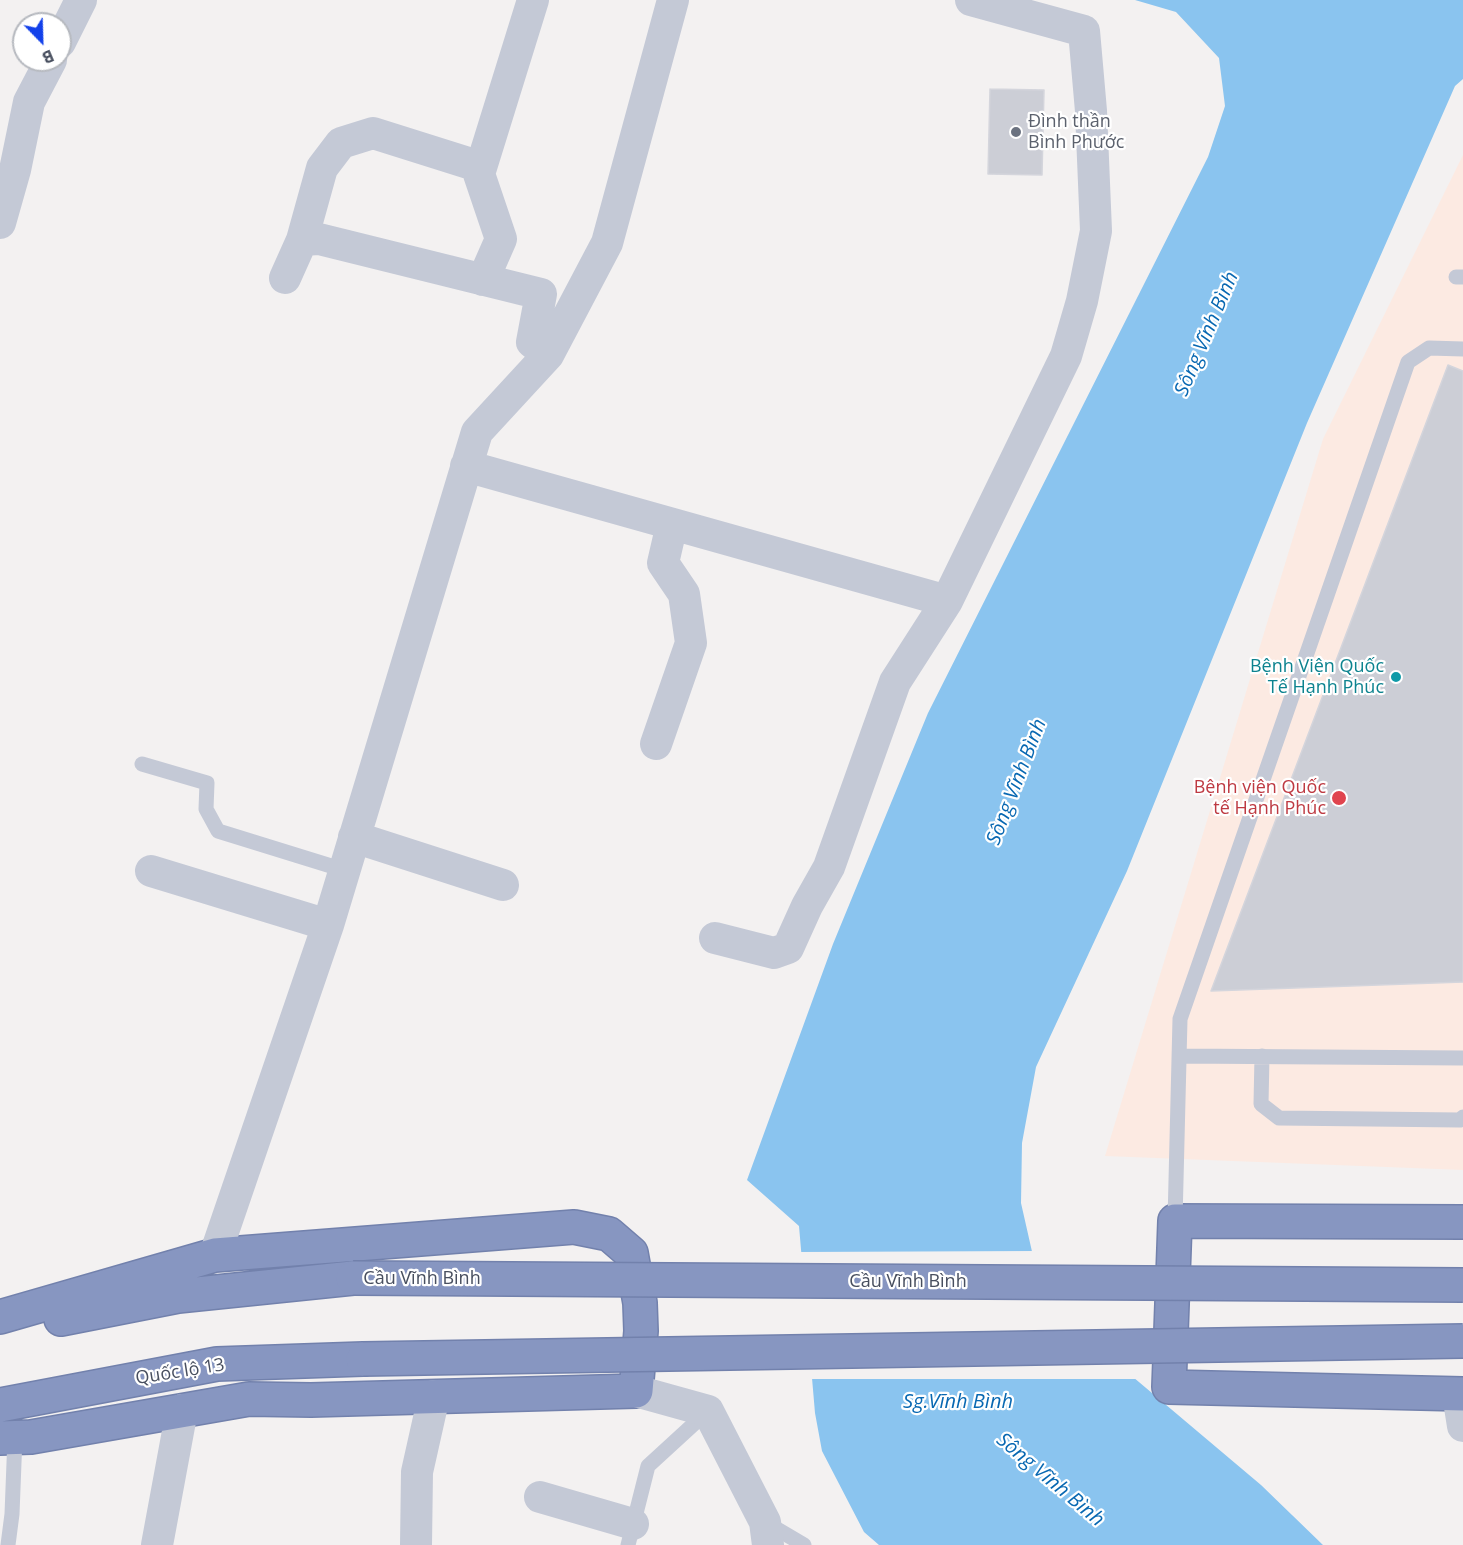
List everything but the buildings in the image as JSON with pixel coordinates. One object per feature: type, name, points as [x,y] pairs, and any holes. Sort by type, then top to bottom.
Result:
[{"type":"highway","points":[[1460,1394],[1169,1387],[1175,1221],[1463,1222]]},
{"type":"highway","points":[[0,1317],[215,1255],[574,1227],[609,1234],[631,1253],[640,1313],[636,1391],[249,1399],[7,1437]]},
{"type":"highway","name":"Cầu Vĩnh Bình","points":[[0,1332],[178,1296],[353,1278],[1463,1285]]},
{"type":"highway","name":"Quốc lộ 13","points":[[0,1405],[217,1364],[363,1359],[1463,1341]]},
{"type":"street","points":[[72,18],[81,0]]},
{"type":"street","points":[[483,280],[501,239],[478,174],[533,0]]},
{"type":"street","points":[[215,1255],[328,925],[477,432],[548,355],[608,243],[673,0]]},
{"type":"street","points":[[715,938],[774,953],[788,948],[807,906],[829,867],[895,682],[947,601],[1066,356],[1082,301],[1096,231],[1091,111],[1083,31],[971,0]]},
{"type":"street","points":[[0,223],[15,170],[29,102],[45,72]]},
{"type":"street","points":[[285,278],[302,240],[322,168],[341,143],[373,133],[481,167]]},
{"type":"street","points":[[302,240],[319,239],[541,294],[532,342],[548,355]]},
{"type":"street","points":[[466,466],[947,601]]},
{"type":"street","points":[[657,744],[691,643],[684,594],[663,563],[672,524]]},
{"type":"street","points":[[354,837],[503,885]]},
{"type":"street","points":[[151,871],[328,925]]},
{"type":"street","points":[[636,1391],[708,1411],[766,1533]]},
{"type":"street","points":[[1460,1394],[1463,1426]]},
{"type":"street","points":[[416,1545],[417,1472],[434,1396]]},
{"type":"street","points":[[157,1545],[182,1410]]},
{"type":"street","points":[[540,1497],[630,1534]]},
{"type":"lane","points":[[1175,1221],[1180,1019],[1408,362],[1429,348],[1463,349]]},
{"type":"lane","points":[[142,764],[207,783],[206,809],[218,831],[344,870]]},
{"type":"lane","points":[[1180,1056],[1463,1058]]},
{"type":"lane","points":[[1262,1056],[1261,1104],[1279,1118],[1460,1120],[1463,1117]]},
{"type":"lane","points":[[630,1534],[648,1466],[708,1411]]},
{"type":"lane","points":[[7,1437],[12,1514],[8,1545]]},
{"type":"lane","points":[[766,1533],[804,1545]]},
{"type":"shaded area","name":"Bệnh viện Quốc tế Hạnh Phúc","points":[[1463,155],[1463,1170],[1105,1156],[1323,439]]},
{"type":"water","name":"Sg.Vĩnh Bình","points":[[1135,0],[1463,0],[1463,79],[1455,86],[1307,423],[1127,871],[1036,1067],[1022,1143],[1021,1203],[1033,1256],[1058,1302],[1101,1350],[1261,1485],[1323,1545],[879,1545],[864,1532],[822,1451],[815,1413],[799,1226],[747,1180],[833,944],[928,713],[1208,157],[1225,106],[1219,58],[1176,12]]},
{"type":"pier","points":[[1035,1251],[1061,1300],[1103,1348],[1139,1379],[809,1379],[799,1252]]},
{"type":"place","name":"Đình thần Bình Phước","points":[[1016,132]]},
{"type":"place","name":"Bệnh Viện Quốc Tế Hạnh Phúc","points":[[1396,677]]},
{"type":"place","name":"Bệnh viện Quốc tế Hạnh Phúc","points":[[1339,798]]},
{"type":"water label","name":"Sông Vĩnh Bình","points":[[1207,334]]},
{"type":"water label","name":"Sông Vĩnh Bình","points":[[1017,782]]},
{"type":"water label","name":"Sông Vĩnh Bình","points":[[1050,1480]]}]
